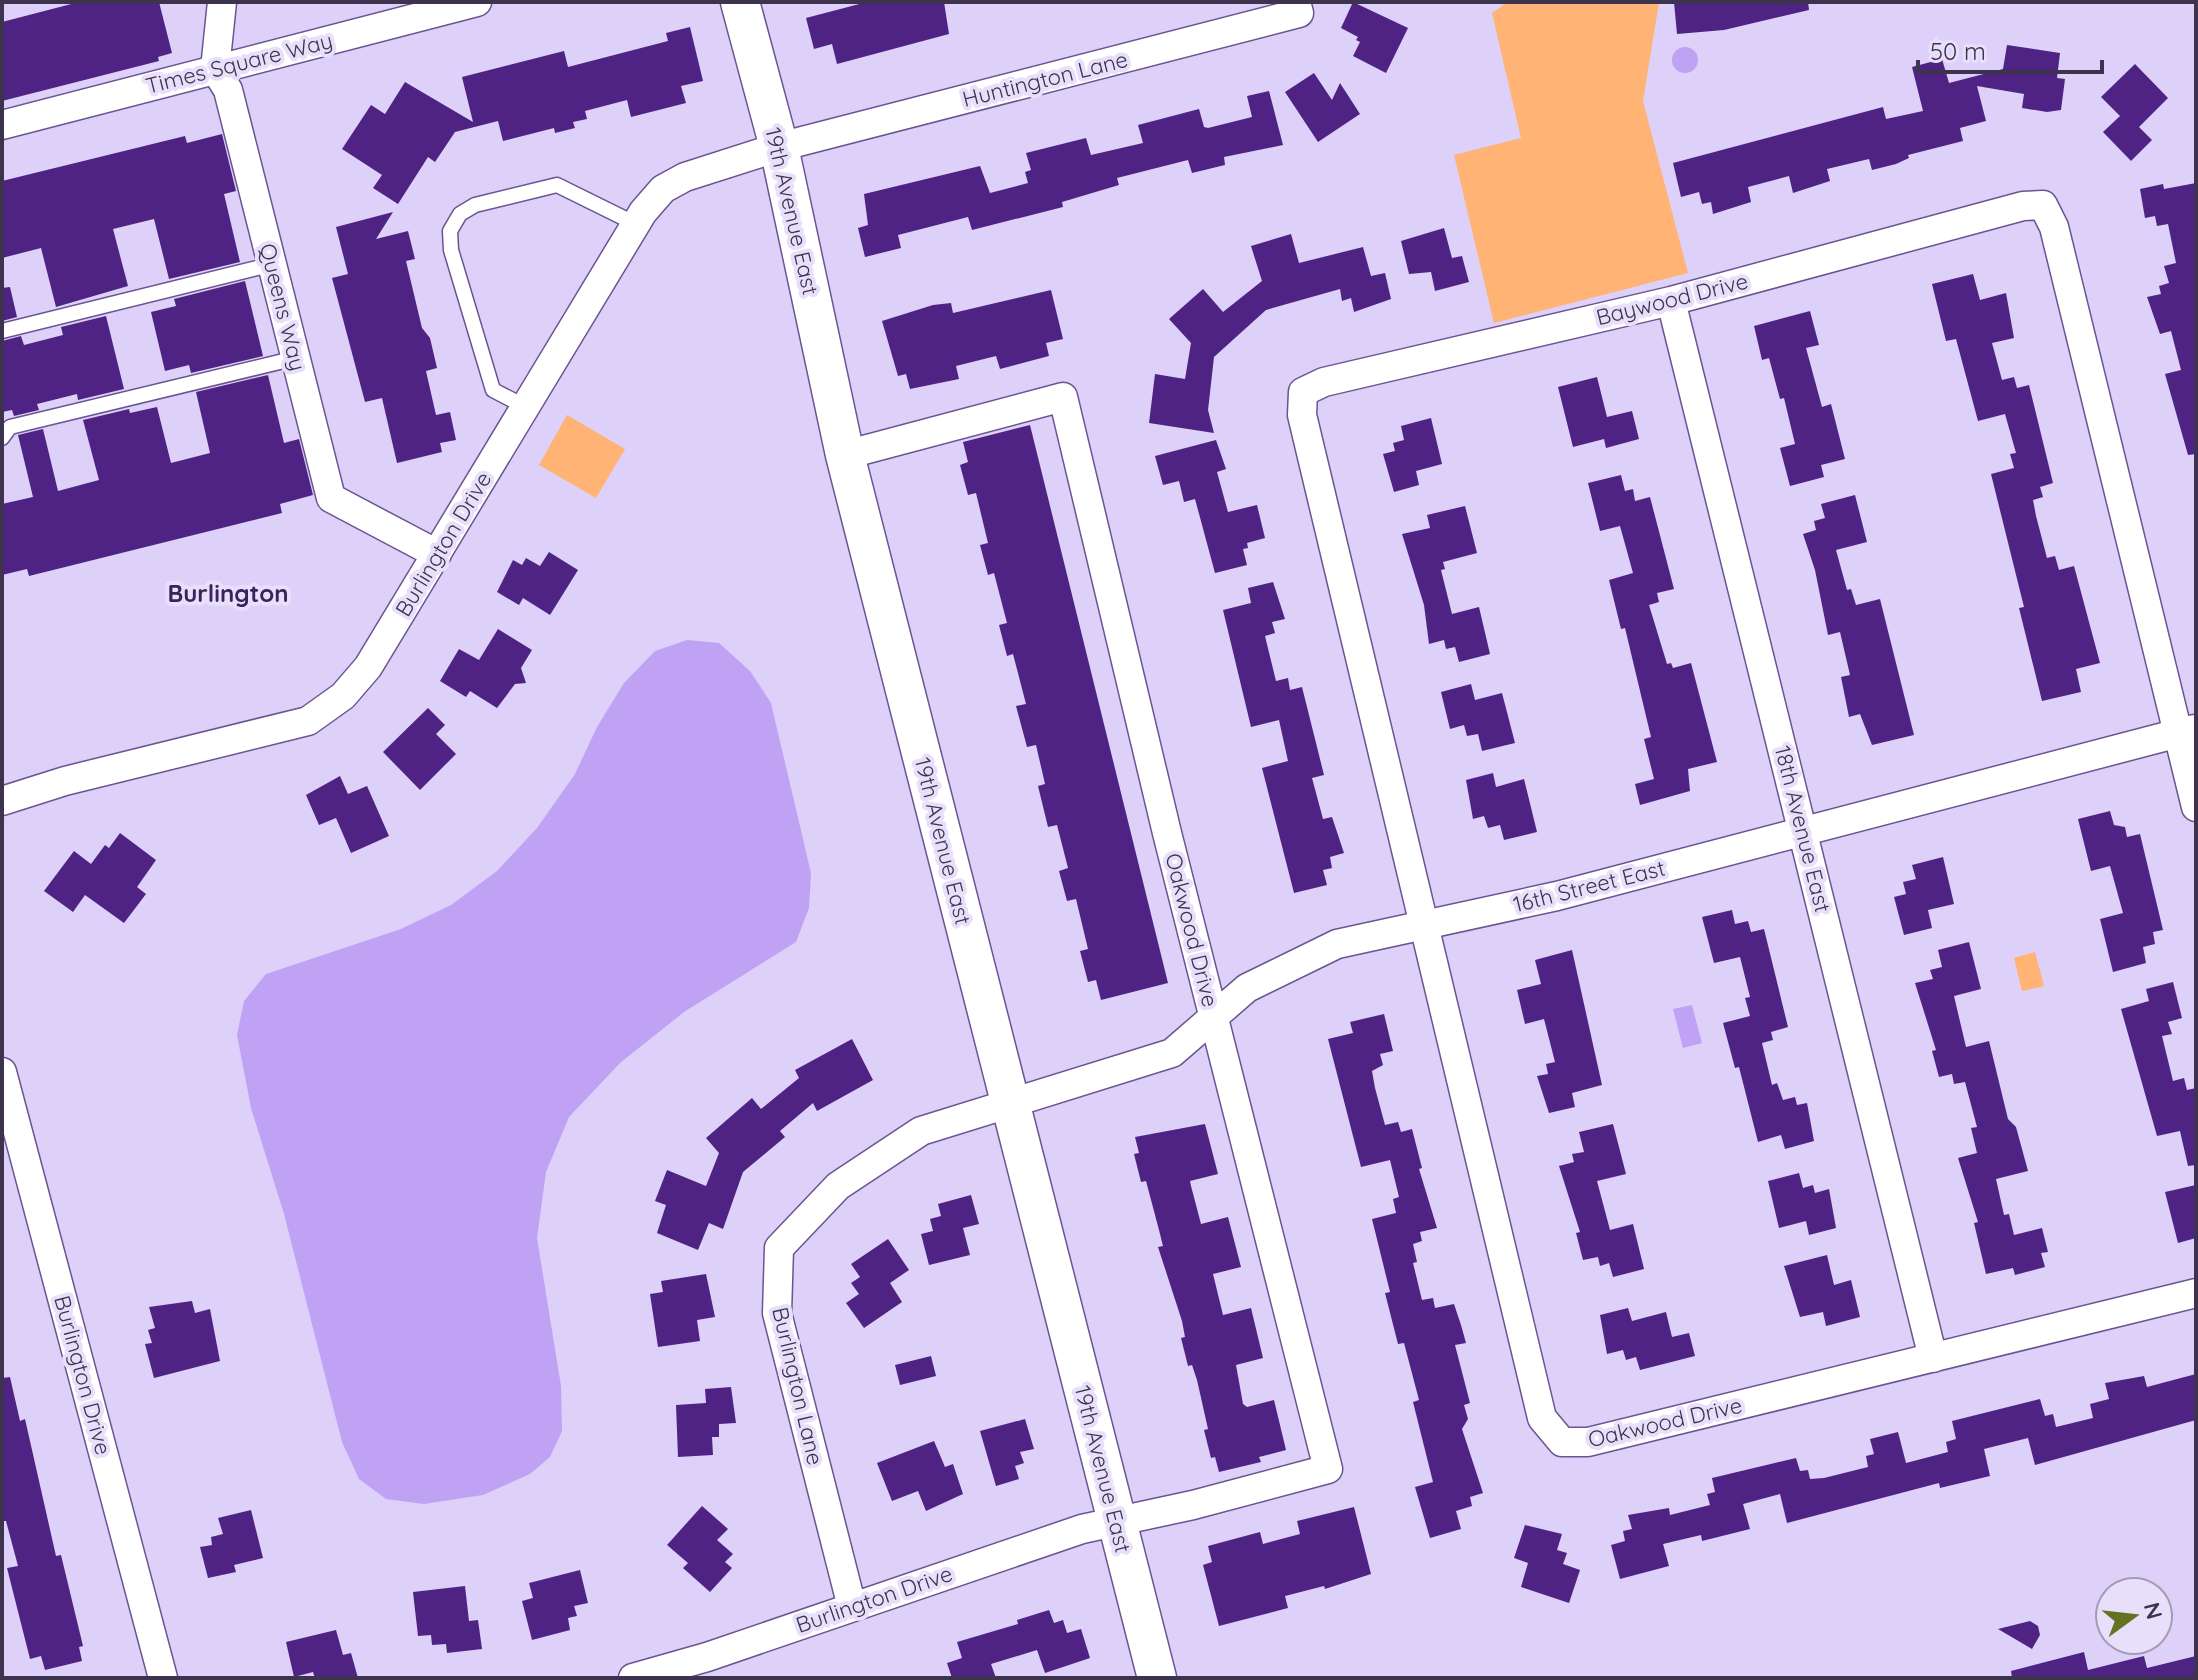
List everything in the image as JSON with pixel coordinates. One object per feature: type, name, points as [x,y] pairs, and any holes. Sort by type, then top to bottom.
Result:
[{"type":"street","points":[[215,69],[222,2]]},
{"type":"street","name":"Times Square Way","points":[[2,125],[477,2]]},
{"type":"street","name":"19th Avenue East","points":[[740,2],[779,147],[845,455],[1157,1678]]},
{"type":"street","name":"Huntington Lane","points":[[779,147],[1299,13],[1296,2]]},
{"type":"street","name":"Queens Way","points":[[215,69],[228,90],[331,498],[437,554]]},
{"type":"street","name":"Burlington Drive","points":[[2,801],[65,781],[308,721],[343,696],[368,667],[636,224],[663,189],[685,177],[779,147]]},
{"type":"street","name":"Baywood Drive","points":[[1424,925],[1302,415],[1303,392],[1324,382],[1671,301],[2023,206],[2043,205],[2054,227],[2187,731]]},
{"type":"street","name":"18th Avenue East","points":[[1671,301],[1933,1358]]},
{"type":"street","name":"Oakwood Drive","points":[[845,455],[1063,397],[1328,1469],[1116,1522]]},
{"type":"street","points":[[2187,731],[2196,807]]},
{"type":"street","name":"16th Street East","points":[[1010,1105],[1172,1053],[1247,988],[1337,944],[1557,896],[1803,829],[2187,731]]},
{"type":"street","name":"Oakwood Drive","points":[[1424,925],[1542,1418],[1562,1442],[1588,1442],[2196,1293]]},
{"type":"street","name":"Burlington Drive","points":[[2,1072],[163,1678]]},
{"type":"street","name":"Burlington Lane","points":[[852,1607],[777,1313],[779,1248],[838,1186],[921,1131],[1010,1105]]},
{"type":"street","name":"Burlington Drive","points":[[633,1678],[1082,1529],[1116,1522]]},
{"type":"lane","points":[[526,407],[493,390],[451,250],[450,231],[455,222],[460,214],[475,205],[557,185],[636,224]]},
{"type":"lane","points":[[2,331],[273,264]]},
{"type":"lane","points":[[2,438],[10,427],[296,358]]},
{"type":"shaded area","points":[[1508,2],[1659,2],[1643,101],[1688,273],[1494,323],[1454,155],[1521,138],[1492,13]]},
{"type":"shaded area","points":[[1685,47],[1694,51],[1698,60],[1694,69],[1685,73],[1676,69],[1672,60],[1676,51]]},
{"type":"shaded area","points":[[567,415],[625,449],[596,498],[539,465]]},
{"type":"shaded area","points":[[687,640],[719,643],[750,671],[771,703],[811,873],[809,908],[796,942],[684,1012],[620,1063],[569,1117],[546,1172],[537,1238],[561,1386],[562,1431],[550,1457],[530,1474],[483,1495],[424,1504],[386,1499],[359,1479],[342,1442],[284,1214],[251,1108],[237,1035],[244,1001],[266,974],[401,929],[451,905],[497,871],[537,828],[575,774],[597,727],[624,683],[655,651]]},
{"type":"shaded area","points":[[2035,952],[2044,986],[2022,991],[2014,958]]},
{"type":"shaded area","points":[[1692,1005],[1702,1043],[1683,1048],[1673,1009]]},
{"type":"building","points":[[79,2],[159,2],[172,53],[158,57],[159,61],[2,101],[2,22]]},
{"type":"building","points":[[867,2],[944,2],[949,34],[837,64],[832,44],[814,49],[806,18]]},
{"type":"building","points":[[1353,2],[1408,28],[1386,73],[1353,56],[1360,42],[1356,40],[1358,37],[1341,28]]},
{"type":"building","points":[[1674,2],[1808,2],[1809,10],[1724,30],[1677,34]]},
{"type":"building","points":[[690,27],[703,81],[681,86],[686,103],[631,117],[627,100],[585,111],[587,119],[573,122],[575,128],[555,133],[554,128],[503,141],[498,121],[455,132],[435,162],[428,157],[398,204],[373,188],[382,175],[342,149],[371,105],[385,114],[405,82],[473,122],[462,77],[564,51],[568,67],[668,41],[666,33]]},
{"type":"building","points":[[2007,45],[2060,53],[2057,78],[2065,79],[2061,110],[2047,112],[2022,108],[2024,94],[1977,86],[1986,121],[1960,128],[1963,141],[1908,155],[1909,158],[1896,164],[1872,170],[1869,159],[1827,169],[1830,181],[1793,193],[1789,176],[1748,187],[1751,202],[1713,214],[1711,202],[1702,204],[1699,192],[1681,197],[1673,163],[1883,107],[1886,119],[1923,111],[1912,67],[1942,59],[1949,83],[2003,69]]},
{"type":"building","points":[[2135,64],[2168,98],[2139,127],[2152,140],[2131,161],[2103,132],[2120,116],[2101,97]]},
{"type":"building","points":[[1314,73],[1332,100],[1340,83],[1360,114],[1318,142],[1285,92]]},
{"type":"building","points":[[1269,91],[1283,145],[1224,157],[1225,165],[1192,173],[1188,160],[1117,178],[1119,185],[1062,202],[1063,207],[972,230],[968,217],[898,235],[901,248],[865,257],[858,228],[868,225],[864,194],[980,166],[990,193],[1028,183],[1025,172],[1031,170],[1026,153],[1086,138],[1091,155],[1143,143],[1138,125],[1199,109],[1204,127],[1208,128],[1252,117],[1247,96]]},
{"type":"building","points":[[222,134],[236,191],[224,194],[240,262],[169,279],[154,219],[113,229],[128,286],[56,307],[41,248],[2,258],[2,181],[185,136],[187,143]]},
{"type":"building","points":[[2196,183],[2196,454],[2188,455],[2165,374],[2181,370],[2171,331],[2160,334],[2147,297],[2161,294],[2159,286],[2169,283],[2164,266],[2176,263],[2168,224],[2157,226],[2155,216],[2145,218],[2140,189],[2163,184],[2164,189]]},
{"type":"building","points":[[393,212],[376,239],[408,231],[415,259],[406,261],[422,328],[430,338],[437,368],[426,371],[436,415],[450,412],[456,440],[440,443],[442,452],[397,463],[382,398],[365,402],[332,278],[348,274],[336,227]]},
{"type":"building","points":[[1444,228],[1452,258],[1462,256],[1469,282],[1435,291],[1431,272],[1409,274],[1401,241]]},
{"type":"building","points":[[1291,234],[1299,263],[1363,247],[1371,276],[1385,273],[1391,299],[1354,312],[1351,298],[1342,301],[1340,289],[1266,310],[1214,357],[1208,410],[1214,433],[1149,423],[1155,374],[1185,379],[1191,343],[1169,319],[1203,289],[1223,312],[1262,281],[1251,246]]},
{"type":"building","points":[[1973,274],[1980,300],[2006,293],[2014,338],[1992,343],[2002,380],[2014,377],[2017,388],[2029,385],[2053,483],[2040,487],[2043,497],[2033,500],[2036,516],[2047,558],[2055,556],[2059,570],[2074,566],[2100,663],[2076,669],[2081,692],[2042,701],[2019,608],[2024,607],[1991,474],[2014,468],[2010,454],[2016,453],[2005,414],[1978,421],[1956,339],[1946,341],[1932,284]]},
{"type":"building","points":[[245,281],[263,356],[191,373],[189,365],[165,371],[151,312],[176,306],[174,299]]},
{"type":"building","points":[[10,287],[17,317],[2,321],[2,288]]},
{"type":"building","points":[[1051,290],[1063,339],[1046,343],[1049,356],[1000,369],[996,356],[956,366],[959,379],[910,389],[906,374],[898,376],[882,321],[933,305],[951,303],[953,313]]},
{"type":"building","points":[[1810,311],[1819,345],[1806,348],[1822,407],[1831,404],[1845,459],[1821,465],[1824,477],[1790,486],[1780,448],[1795,444],[1784,398],[1780,399],[1769,358],[1762,360],[1754,326]]},
{"type":"building","points":[[106,316],[124,389],[78,400],[77,394],[37,404],[39,410],[14,416],[12,410],[2,412],[2,341],[21,336],[24,345],[63,335],[61,327]]},
{"type":"building","points":[[268,375],[284,443],[299,439],[313,495],[280,504],[282,513],[29,576],[27,569],[2,575],[2,504],[33,497],[18,435],[43,429],[58,491],[99,480],[83,420],[129,409],[130,413],[157,407],[171,463],[210,453],[196,392]]},
{"type":"building","points":[[1597,377],[1607,417],[1632,411],[1639,439],[1606,448],[1604,439],[1573,447],[1558,387]]},
{"type":"building","points":[[1431,418],[1442,464],[1416,471],[1419,485],[1394,492],[1383,454],[1395,451],[1393,443],[1404,440],[1401,426]]},
{"type":"building","points":[[1030,425],[1168,983],[1101,1000],[1096,980],[1088,982],[1080,951],[1088,949],[1076,899],[1067,901],[1059,871],[1068,868],[1057,825],[1048,827],[1038,786],[1045,784],[1036,745],[1027,747],[1016,706],[1026,704],[1013,654],[1007,656],[999,625],[1007,623],[994,573],[988,575],[980,545],[988,543],[976,493],[968,495],[960,465],[968,462],[963,442]]},
{"type":"building","points":[[1216,440],[1226,469],[1217,472],[1228,512],[1257,505],[1265,538],[1247,543],[1248,548],[1243,549],[1247,565],[1215,573],[1195,499],[1184,502],[1179,481],[1163,485],[1155,456]]},
{"type":"building","points":[[1621,475],[1625,491],[1633,489],[1635,501],[1650,497],[1674,589],[1657,593],[1659,602],[1649,605],[1667,664],[1671,663],[1673,668],[1691,663],[1717,762],[1688,769],[1690,791],[1640,805],[1635,784],[1654,779],[1644,739],[1651,737],[1625,628],[1621,629],[1609,580],[1633,573],[1620,526],[1600,531],[1588,483]]},
{"type":"building","points":[[1855,495],[1867,542],[1836,550],[1847,590],[1851,589],[1856,605],[1880,599],[1914,735],[1872,745],[1860,714],[1849,717],[1841,677],[1850,675],[1840,632],[1828,635],[1815,570],[1803,534],[1816,530],[1814,521],[1825,518],[1821,504]]},
{"type":"building","points":[[1465,506],[1477,553],[1443,562],[1445,569],[1441,570],[1452,614],[1479,607],[1490,654],[1459,662],[1455,647],[1446,649],[1444,640],[1429,644],[1424,605],[1402,534],[1430,528],[1427,515]]},
{"type":"building","points":[[549,552],[578,570],[550,615],[523,598],[519,605],[497,592],[513,560],[522,565],[526,558],[540,566]]},
{"type":"building","points":[[1273,582],[1285,619],[1272,622],[1275,633],[1265,636],[1276,681],[1288,678],[1290,690],[1302,687],[1324,775],[1312,778],[1323,819],[1332,817],[1344,853],[1330,857],[1332,868],[1323,870],[1327,885],[1294,893],[1262,768],[1288,761],[1279,720],[1251,727],[1223,610],[1251,603],[1248,588]]},
{"type":"building","points":[[498,629],[532,650],[521,668],[526,683],[515,684],[497,708],[470,691],[466,697],[440,681],[459,649],[479,660]]},
{"type":"building","points":[[1471,684],[1475,700],[1502,693],[1515,743],[1482,751],[1478,734],[1467,736],[1464,725],[1450,729],[1441,692]]},
{"type":"building","points":[[428,708],[445,725],[436,734],[456,754],[420,790],[383,752]]},
{"type":"building","points":[[1493,773],[1496,787],[1524,779],[1537,832],[1504,840],[1500,825],[1488,828],[1484,816],[1473,819],[1466,780]]},
{"type":"building","points":[[340,776],[348,794],[367,786],[389,836],[351,853],[336,818],[319,825],[306,795]]},
{"type":"building","points":[[2110,811],[2114,825],[2125,827],[2127,837],[2140,834],[2163,930],[2153,932],[2155,944],[2143,947],[2146,963],[2113,972],[2100,919],[2123,913],[2110,866],[2091,871],[2078,819]]},
{"type":"building","points":[[120,833],[156,860],[137,887],[146,894],[124,923],[85,895],[73,912],[44,891],[74,851],[91,864],[105,845],[109,848]]},
{"type":"building","points":[[1943,857],[1954,904],[1928,910],[1932,928],[1904,935],[1894,897],[1906,894],[1903,882],[1916,879],[1912,865]]},
{"type":"building","points":[[1732,910],[1735,924],[1748,921],[1751,932],[1764,929],[1788,1027],[1771,1032],[1773,1040],[1762,1043],[1772,1085],[1777,1083],[1783,1100],[1795,1097],[1797,1105],[1807,1103],[1814,1141],[1785,1149],[1781,1135],[1758,1142],[1739,1067],[1735,1068],[1723,1023],[1750,1016],[1745,998],[1750,997],[1740,957],[1714,963],[1702,917]]},
{"type":"building","points":[[1969,942],[1981,989],[1954,996],[1966,1047],[1989,1041],[2008,1119],[2016,1127],[2028,1171],[1996,1179],[2004,1215],[2009,1214],[2014,1235],[2042,1228],[2048,1252],[2041,1253],[2045,1267],[2015,1275],[2013,1268],[1986,1274],[1974,1223],[1978,1222],[1958,1158],[1977,1153],[1971,1128],[1977,1127],[1965,1082],[1954,1084],[1952,1074],[1939,1077],[1932,1051],[1936,1050],[1915,983],[1933,979],[1930,970],[1942,967],[1938,950]]},
{"type":"building","points":[[1572,950],[1602,1085],[1572,1093],[1575,1107],[1549,1113],[1537,1076],[1548,1074],[1546,1064],[1555,1062],[1544,1019],[1525,1024],[1517,990],[1541,984],[1535,960]]},
{"type":"building","points":[[2173,982],[2182,1018],[2168,1022],[2172,1034],[2162,1036],[2173,1081],[2184,1078],[2187,1090],[2196,1088],[2196,1165],[2188,1166],[2180,1131],[2157,1136],[2121,1009],[2149,1001],[2146,989]]},
{"type":"building","points":[[1384,1014],[1393,1051],[1380,1054],[1383,1065],[1372,1071],[1375,1088],[1385,1125],[1398,1122],[1401,1132],[1412,1129],[1422,1168],[1419,1169],[1437,1228],[1420,1232],[1422,1241],[1413,1244],[1417,1262],[1413,1263],[1422,1300],[1433,1298],[1435,1308],[1454,1304],[1461,1325],[1466,1343],[1455,1345],[1470,1403],[1464,1405],[1468,1419],[1462,1429],[1483,1493],[1470,1497],[1472,1506],[1456,1511],[1461,1529],[1430,1538],[1415,1487],[1433,1482],[1413,1402],[1419,1400],[1404,1343],[1398,1344],[1385,1293],[1390,1292],[1372,1219],[1396,1213],[1393,1199],[1399,1197],[1390,1160],[1361,1167],[1328,1039],[1353,1033],[1350,1022]]},
{"type":"building","points":[[852,1039],[873,1080],[817,1111],[813,1103],[780,1131],[785,1137],[743,1172],[723,1229],[709,1223],[698,1250],[657,1233],[666,1205],[655,1201],[667,1170],[706,1186],[719,1153],[706,1138],[752,1098],[761,1109],[799,1078],[795,1070]]},
{"type":"building","points":[[1205,1124],[1218,1174],[1190,1181],[1191,1186],[1201,1224],[1228,1217],[1241,1267],[1213,1274],[1223,1315],[1251,1308],[1263,1358],[1236,1365],[1243,1404],[1247,1407],[1274,1400],[1286,1450],[1259,1457],[1261,1462],[1219,1472],[1215,1457],[1211,1458],[1197,1380],[1192,1365],[1188,1366],[1181,1338],[1185,1337],[1182,1321],[1158,1247],[1163,1246],[1146,1181],[1141,1182],[1134,1154],[1139,1153],[1135,1137]]},
{"type":"building","points":[[1613,1124],[1626,1174],[1597,1181],[1610,1230],[1633,1224],[1644,1269],[1613,1277],[1609,1263],[1600,1266],[1598,1257],[1583,1260],[1576,1233],[1580,1232],[1559,1166],[1574,1162],[1572,1154],[1584,1152],[1579,1132]]},
{"type":"building","points":[[1799,1173],[1803,1188],[1813,1185],[1815,1193],[1829,1189],[1836,1228],[1809,1235],[1806,1221],[1779,1228],[1768,1181]]},
{"type":"building","points":[[2196,1185],[2196,1238],[2178,1243],[2165,1192]]},
{"type":"building","points":[[971,1195],[979,1224],[963,1228],[970,1255],[929,1265],[921,1234],[933,1231],[930,1219],[941,1216],[938,1204]]},
{"type":"building","points":[[888,1239],[909,1270],[890,1283],[902,1302],[864,1328],[846,1303],[859,1294],[851,1283],[860,1277],[851,1264]]},
{"type":"building","points":[[1827,1255],[1834,1285],[1851,1280],[1860,1317],[1826,1326],[1823,1312],[1800,1317],[1784,1266]]},
{"type":"building","points":[[706,1274],[715,1317],[697,1320],[700,1341],[658,1347],[650,1294],[663,1292],[661,1281]]},
{"type":"building","points":[[192,1301],[195,1313],[210,1309],[220,1361],[154,1378],[145,1344],[152,1343],[148,1330],[155,1328],[149,1307]]},
{"type":"building","points":[[1628,1308],[1632,1321],[1666,1312],[1672,1337],[1689,1333],[1695,1356],[1640,1370],[1636,1357],[1626,1360],[1623,1350],[1607,1354],[1600,1315]]},
{"type":"building","points":[[931,1356],[936,1376],[900,1385],[895,1365]]},
{"type":"building","points":[[2196,1374],[2196,1420],[2035,1465],[2028,1438],[1984,1449],[1990,1476],[1940,1488],[1939,1483],[1787,1523],[1780,1494],[1743,1504],[1750,1529],[1702,1541],[1701,1535],[1663,1544],[1669,1566],[1620,1579],[1611,1545],[1625,1541],[1623,1531],[1632,1529],[1628,1515],[1669,1508],[1670,1515],[1710,1505],[1707,1494],[1715,1492],[1712,1478],[1796,1458],[1800,1471],[1808,1470],[1810,1479],[1824,1478],[1868,1467],[1866,1456],[1874,1454],[1870,1439],[1898,1432],[1906,1463],[1948,1452],[1946,1442],[1956,1439],[1952,1421],[2040,1399],[2045,1416],[2053,1414],[2056,1427],[2093,1418],[2090,1404],[2109,1399],[2105,1383],[2144,1376],[2147,1387]]},
{"type":"building","points":[[10,1377],[20,1421],[25,1419],[56,1556],[61,1555],[83,1646],[79,1647],[82,1661],[45,1670],[41,1656],[30,1659],[7,1568],[18,1566],[6,1521],[2,1521],[2,1378]]},
{"type":"building","points":[[731,1387],[736,1423],[719,1424],[719,1437],[712,1437],[713,1455],[678,1457],[676,1405],[706,1403],[705,1389]]},
{"type":"building","points":[[1025,1419],[1034,1449],[1020,1452],[1024,1463],[1015,1466],[1019,1479],[996,1486],[980,1431]]},
{"type":"building","points":[[934,1441],[945,1467],[953,1464],[963,1494],[926,1511],[918,1491],[892,1501],[877,1463]]},
{"type":"building","points":[[702,1506],[728,1529],[717,1540],[733,1554],[725,1562],[732,1568],[710,1592],[683,1568],[688,1563],[667,1545]]},
{"type":"building","points":[[1354,1507],[1371,1574],[1325,1589],[1324,1586],[1285,1596],[1288,1608],[1219,1626],[1203,1565],[1212,1562],[1208,1546],[1260,1532],[1263,1544],[1300,1534],[1297,1521]]},
{"type":"building","points":[[251,1510],[263,1558],[234,1565],[236,1572],[208,1578],[200,1547],[212,1545],[211,1537],[223,1534],[218,1518]]},
{"type":"building","points":[[1525,1525],[1562,1534],[1557,1550],[1567,1553],[1563,1564],[1580,1570],[1569,1603],[1521,1587],[1528,1563],[1514,1558]]},
{"type":"building","points":[[580,1570],[588,1603],[574,1606],[577,1616],[568,1618],[570,1630],[532,1640],[522,1601],[533,1598],[529,1583]]},
{"type":"building","points":[[465,1586],[469,1621],[478,1620],[482,1649],[447,1653],[446,1644],[432,1645],[431,1635],[418,1636],[413,1592]]},
{"type":"building","points":[[1049,1610],[1054,1623],[1063,1620],[1067,1633],[1081,1629],[1090,1658],[1045,1673],[1037,1650],[991,1664],[996,1678],[952,1678],[947,1663],[962,1658],[957,1642],[1018,1624],[1017,1620]]},
{"type":"building","points":[[2030,1621],[2038,1626],[2040,1635],[2032,1649],[1998,1629]]},
{"type":"building","points":[[336,1630],[343,1655],[351,1653],[358,1678],[315,1678],[313,1672],[294,1677],[286,1642]]},
{"type":"building","points":[[2084,1652],[2088,1670],[2144,1656],[2147,1668],[2196,1656],[2196,1678],[2012,1678],[2011,1671]]},
{"type":"district","name":"Burlington","points":[[228,594]]}]
